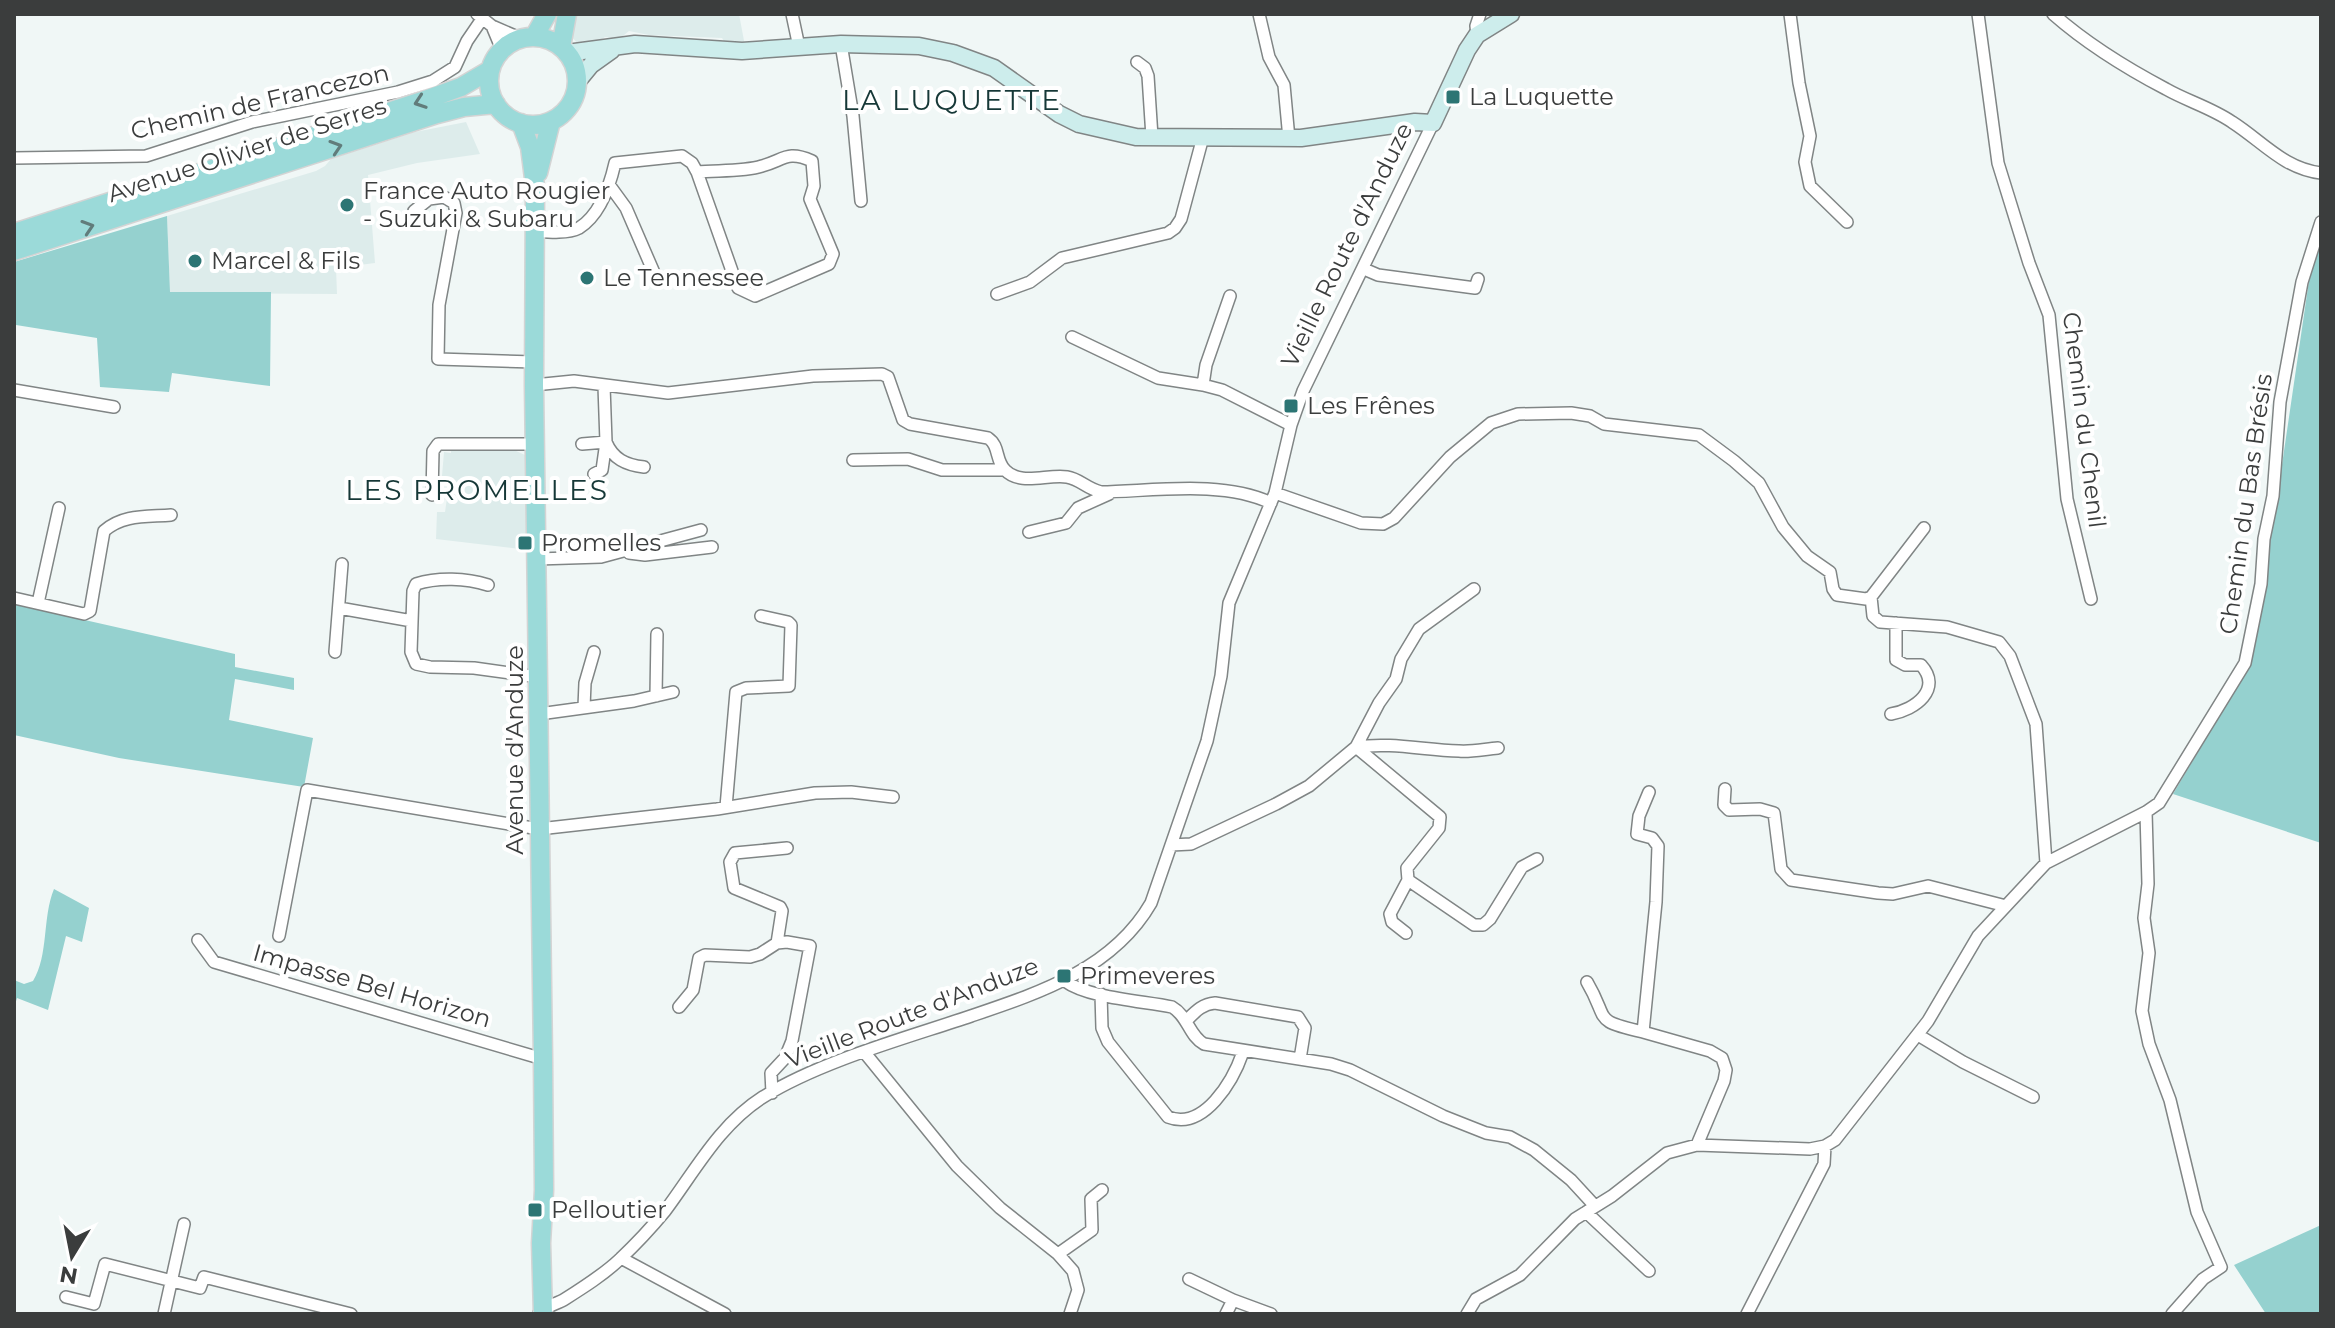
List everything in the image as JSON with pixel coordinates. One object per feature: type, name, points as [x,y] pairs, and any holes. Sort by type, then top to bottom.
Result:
[{"type":"main road","points":[[528,38],[548,40],[564,50],[576,72],[577,82],[570,106],[551,121],[541,124],[521,123],[502,113],[491,94],[490,70],[502,50],[528,38],[547,14]]},
{"type":"main road","points":[[564,50],[567,14]]},
{"type":"main road","name":"Avenue Olivier de Serres","points":[[14,233],[425,100],[461,87],[490,70]]},
{"type":"main road","name":"Avenue Olivier de Serres","points":[[14,251],[437,114],[496,104]]},
{"type":"main road","name":"Avenue d'Anduze","points":[[535,186],[551,121]]},
{"type":"main road","name":"Avenue d'Anduze","points":[[521,123],[530,147],[535,186],[534,385],[544,1190],[542,1312]]},
{"type":"street","points":[[792,14],[799,47]]},
{"type":"street","points":[[1259,14],[1269,57],[1284,85],[1289,139]]},
{"type":"street","points":[[1477,35],[1480,14]]},
{"type":"street","name":"Vieille Route d'Anduze","points":[[542,1312],[603,1274],[621,1258],[662,1214],[723,1132],[737,1117],[772,1093],[814,1071],[1032,996],[1078,975],[1131,933],[1142,919],[1151,903],[1207,741],[1221,676],[1229,603],[1273,498],[1303,391],[1467,50],[1477,35],[1511,14]]},
{"type":"street","points":[[1790,14],[1810,136],[1805,162],[1810,186],[1847,222]]},
{"type":"street","name":"Chemin du Chenil","points":[[1978,14],[1998,163],[2049,315],[2067,499],[2091,599]]},
{"type":"street","points":[[2053,14],[2076,34],[2165,89],[2232,122],[2285,161],[2304,171],[2321,173]]},
{"type":"street","points":[[483,20],[528,38]]},
{"type":"street","points":[[483,20],[502,50]]},
{"type":"street","name":"Chemin de Francezon","points":[[14,158],[146,156],[252,122],[398,92],[433,81],[455,67],[467,41],[483,20]]},
{"type":"street","points":[[564,50],[635,44],[742,51],[841,44],[919,46],[953,53],[994,68],[1059,114],[1079,124],[1120,135],[1289,139],[1415,122],[1433,123]]},
{"type":"street","points":[[841,44],[853,116],[861,201]]},
{"type":"street","points":[[577,82],[597,60],[616,47]]},
{"type":"street","points":[[1137,62],[1145,68],[1148,76],[1152,137]]},
{"type":"street","points":[[997,294],[1030,282],[1062,258],[1168,233],[1175,228],[1181,219],[1203,137]]},
{"type":"street","points":[[535,231],[577,229],[591,217],[610,186],[615,163],[682,156],[692,163],[697,172],[738,288],[755,296],[829,264],[833,254],[810,199],[814,186],[812,161],[800,156],[780,157],[762,166],[697,172]]},
{"type":"street","points":[[610,186],[626,208],[658,282]]},
{"type":"street","points":[[414,211],[429,199],[444,197],[454,203],[456,213],[439,305],[438,359],[534,362]]},
{"type":"street","name":"Chemin du Bas Brésis","points":[[1825,1146],[1835,1140],[1918,1035],[1978,936],[2046,863],[2159,803],[2245,663],[2261,584],[2264,539],[2273,496],[2280,402],[2304,271],[2321,222]]},
{"type":"street","points":[[1364,269],[1378,275],[1475,288],[1478,279]]},
{"type":"street","points":[[1203,385],[1206,365],[1230,296]]},
{"type":"street","points":[[1072,337],[1158,378],[1222,390],[1291,425]]},
{"type":"street","points":[[534,385],[574,381],[683,393],[813,376],[882,374],[888,377],[903,420],[910,424],[988,438],[995,443],[1004,470]]},
{"type":"street","points":[[594,474],[602,470],[606,442],[604,386]]},
{"type":"street","points":[[14,390],[114,407]]},
{"type":"street","points":[[853,460],[908,459],[942,470],[1004,470],[1016,478],[1066,477],[1078,480],[1088,489],[1113,492],[1224,489],[1273,498],[1361,523],[1383,524],[1394,518],[1450,457],[1491,423],[1518,414],[1571,413],[1590,416],[1604,424],[1699,435],[1759,483],[1783,527],[1807,556],[1830,572],[1837,595],[1871,597],[1924,528]]},
{"type":"street","points":[[582,444],[606,442]]},
{"type":"street","points":[[606,442],[610,453],[644,467]]},
{"type":"street","points":[[432,495],[433,451],[438,444],[536,444]]},
{"type":"street","points":[[1029,532],[1066,523],[1078,508],[1113,492]]},
{"type":"street","points":[[38,603],[59,508]]},
{"type":"street","points":[[14,598],[84,614],[90,611],[104,531],[126,518],[171,515]]},
{"type":"street","points":[[537,559],[625,553],[701,530]]},
{"type":"street","points":[[625,553],[645,555],[712,547]]},
{"type":"street","points":[[335,652],[342,564]]},
{"type":"street","points":[[488,585],[447,580],[416,584],[413,591],[411,652],[416,664],[539,677]]},
{"type":"street","points":[[1171,845],[1200,841],[1239,819],[1276,804],[1309,786],[1356,747],[1379,703],[1396,679],[1401,659],[1419,629],[1474,589]]},
{"type":"street","points":[[1871,597],[1873,616],[1880,622],[1947,627],[1999,642],[2010,656],[2036,724],[2046,863]]},
{"type":"street","points":[[339,608],[412,621]]},
{"type":"street","points":[[726,807],[736,692],[746,688],[789,686],[791,625],[761,616]]},
{"type":"street","points":[[1891,714],[1918,704],[1925,697],[1929,683],[1927,672],[1921,665],[1905,665],[1896,660],[1896,623]]},
{"type":"street","points":[[656,696],[657,634]]},
{"type":"street","points":[[584,707],[585,683],[594,652]]},
{"type":"street","points":[[539,714],[634,701],[673,692]]},
{"type":"street","points":[[1356,747],[1408,745],[1462,752],[1498,748]]},
{"type":"street","points":[[1356,747],[1440,817],[1439,828],[1407,868],[1408,880],[1390,914],[1392,922],[1406,933]]},
{"type":"street","points":[[1725,789],[1724,805],[1729,810],[1760,809],[1774,813],[1781,869],[1791,880],[1893,894],[1928,886],[2006,906]]},
{"type":"street","points":[[279,936],[307,790],[539,829],[815,793],[851,792],[893,797]]},
{"type":"street","points":[[1643,1032],[1656,902],[1658,846],[1652,838],[1637,834],[1637,826],[1649,792]]},
{"type":"street","points":[[2146,812],[2148,884],[2144,918],[2149,953],[2142,1011],[2149,1044],[2170,1100],[2197,1212],[2221,1267],[2203,1279],[2172,1314]]},
{"type":"street","points":[[777,943],[780,907],[734,888],[730,862],[735,853],[787,848]]},
{"type":"street","points":[[1408,880],[1474,925],[1483,925],[1490,919],[1522,867],[1537,859]]},
{"type":"street","name":"Impasse Bel Horizon","points":[[198,940],[214,962],[543,1059]]},
{"type":"street","points":[[679,1007],[693,990],[699,958],[705,955],[750,957],[777,943],[787,942],[810,946],[792,1041],[785,1058],[771,1073],[772,1093]]},
{"type":"street","points":[[1065,981],[1071,986],[1101,994],[1172,1007],[1179,1011],[1198,1041],[1204,1044],[1331,1064],[1350,1070],[1443,1116],[1486,1133],[1510,1137],[1534,1150],[1571,1180],[1590,1208],[1649,1271]]},
{"type":"street","points":[[1587,982],[1600,1016],[1611,1025],[1710,1051],[1722,1058],[1726,1070],[1724,1081],[1697,1145]]},
{"type":"street","points":[[1101,994],[1102,1028],[1108,1042],[1168,1117],[1187,1120],[1220,1099],[1238,1068],[1243,1052]]},
{"type":"street","points":[[1186,1021],[1207,1003],[1298,1017],[1305,1028],[1300,1059]]},
{"type":"street","points":[[1918,1035],[1963,1062],[2033,1097]]},
{"type":"street","points":[[865,1053],[957,1166],[1000,1208],[1058,1254],[1073,1271],[1078,1290],[1070,1314]]},
{"type":"street","points":[[1467,1314],[1476,1299],[1520,1275],[1575,1219],[1612,1196],[1667,1153],[1697,1145],[1781,1150],[1825,1146],[1824,1164],[1747,1314]]},
{"type":"street","points":[[1058,1254],[1092,1230],[1091,1199],[1102,1190]]},
{"type":"street","points":[[164,1314],[184,1224]]},
{"type":"street","points":[[621,1258],[725,1314]]},
{"type":"street","points":[[66,1297],[94,1304],[105,1264],[200,1288],[204,1277],[351,1314]]},
{"type":"street","points":[[1189,1279],[1271,1314]]},
{"type":"street","points":[[1226,1314],[1233,1300]]},
{"type":"shaded area","points":[[574,14],[739,14],[745,46],[727,46],[722,38],[649,35],[629,31],[619,39],[605,37],[579,45],[569,34]]},
{"type":"shaded area","points":[[466,122],[480,154],[417,163],[368,175],[375,263],[336,268],[337,294],[170,293],[167,216],[316,171],[331,159],[415,132]]},
{"type":"shaded area","points":[[167,216],[170,292],[271,292],[270,386],[172,373],[169,392],[100,387],[97,338],[16,325],[14,332],[14,262]]},
{"type":"shaded area","points":[[2321,236],[2321,843],[2173,794],[2246,671],[2278,492],[2312,260]]},
{"type":"shaded area","points":[[451,450],[514,450],[525,455],[528,550],[436,539],[437,512],[445,512],[450,477],[442,476],[444,452],[451,453]]},
{"type":"shaded area","points":[[14,604],[235,654],[235,667],[294,678],[294,690],[235,679],[229,720],[313,738],[304,787],[119,758],[14,735]]},
{"type":"shaded area","points":[[54,889],[89,908],[82,942],[66,936],[48,1010],[17,998],[14,1008],[14,980],[24,984],[33,981],[38,971]]},
{"type":"shaded area","points":[[2321,1225],[2321,1314],[2266,1314],[2234,1265]]},
{"type":"place","name":"La Luquette","points":[[1453,97]]},
{"type":"place","name":"France Auto Rougier - Suzuki & Subaru","points":[[347,205]]},
{"type":"place","name":"Marcel & Fils","points":[[195,261]]},
{"type":"place","name":"Le Tennessee","points":[[587,278]]},
{"type":"place","name":"Les Frênes","points":[[1291,406]]},
{"type":"place","name":"Promelles","points":[[525,543]]},
{"type":"place","name":"Primeveres","points":[[1064,976]]},
{"type":"place","name":"Pelloutier","points":[[535,1210]]},
{"type":"district","name":"LA LUQUETTE","points":[[952,100]]},
{"type":"district","name":"LES PROMELLES","points":[[477,490]]}]
